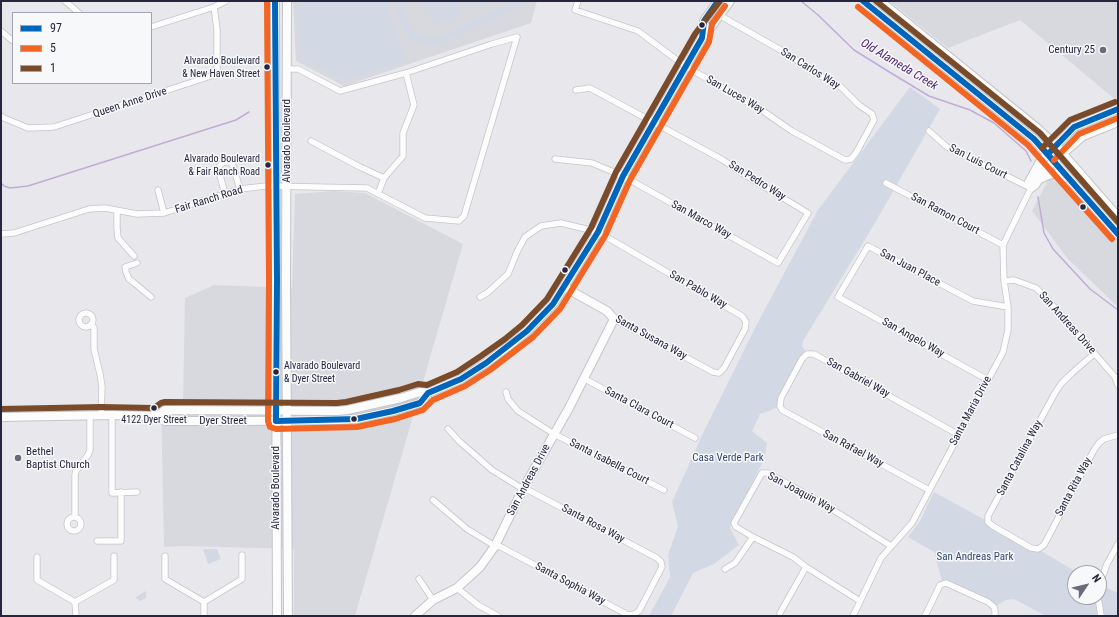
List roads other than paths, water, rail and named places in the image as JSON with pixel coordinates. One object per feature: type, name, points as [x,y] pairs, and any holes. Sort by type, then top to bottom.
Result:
[{"type":"main road","name":"Alvarado Boulevard","points":[[275,1],[277,616]]},
{"type":"main road","name":"Alvarado Boulevard","points":[[286,1],[288,616]]},
{"type":"main road","name":"Dyer Street","points":[[1,417],[90,415],[157,416],[166,421],[288,421],[356,419],[386,413],[420,403],[428,393],[461,379],[486,363],[527,331],[553,304],[598,232],[623,176],[685,66],[702,38],[730,1]]},
{"type":"main road","points":[[863,1],[1034,139],[1118,234]]},
{"type":"main road","points":[[880,1],[1037,128],[1056,146],[1118,217]]},
{"type":"main road","name":"Dyer Street","points":[[702,38],[704,21],[715,2]]},
{"type":"main road","name":"Santa Maria Drive","points":[[1118,109],[1074,127],[1040,162],[1029,182],[1031,188],[1038,181],[1046,168],[1083,136],[1118,122]]},
{"type":"main road","points":[[1038,181],[1052,174],[1069,179]]},
{"type":"main road","name":"Santa Susana Way","points":[[564,288],[607,311],[614,320]]},
{"type":"main road","name":"San Andreas Drive","points":[[415,616],[433,600],[457,588],[480,567],[495,546],[523,489],[569,408],[614,320]]},
{"type":"main road","name":"Dyer Street","points":[[157,416],[165,410],[337,411],[401,398],[420,392],[428,393]]},
{"type":"main road","points":[[170,421],[176,416],[199,416],[205,410]]},
{"type":"street","points":[[65,1],[78,12]]},
{"type":"street","points":[[152,27],[214,7],[226,1]]},
{"type":"street","name":"San Luces Way","points":[[578,1],[575,10],[638,31],[685,66],[760,109],[792,131],[845,160],[851,159]]},
{"type":"street","name":"Queen Anne Drive","points":[[2,118],[28,128],[54,127],[217,74],[218,29],[214,7]]},
{"type":"street","name":"San Carlos Way","points":[[720,15],[841,87],[859,105],[872,114],[874,120],[856,153],[851,159]]},
{"type":"street","points":[[1,31],[12,41]]},
{"type":"street","name":"Fair Ranch Road","points":[[1,234],[14,233],[89,209],[104,208],[137,214],[164,214],[240,189],[275,186],[367,188],[425,218],[459,221],[464,216],[517,37],[406,73]]},
{"type":"street","points":[[287,69],[298,69],[340,90],[406,73],[414,105],[403,132],[403,156],[384,178],[378,194]]},
{"type":"street","points":[[576,90],[590,88],[654,122]]},
{"type":"street","name":"San Pedro Way","points":[[654,122],[723,160],[808,213],[778,263]]},
{"type":"street","name":"San Luis Court","points":[[929,131],[947,147],[1031,188]]},
{"type":"street","points":[[311,140],[360,167],[384,178]]},
{"type":"street","name":"San Marco Way","points":[[555,159],[592,163],[623,176],[778,263]]},
{"type":"street","points":[[225,194],[218,168],[223,162],[232,163],[240,189]]},
{"type":"street","name":"San Ramon Court","points":[[886,183],[1003,245]]},
{"type":"street","name":"Santa Maria Drive","points":[[853,616],[881,558],[912,523],[1003,352],[1008,330],[1008,307],[1004,281],[1003,245],[1031,188]]},
{"type":"street","points":[[158,190],[164,214]]},
{"type":"street","points":[[117,211],[118,238],[134,256]]},
{"type":"street","name":"San Pablo Way","points":[[480,297],[487,293],[508,274],[525,237],[541,226],[561,223],[598,232],[742,316],[746,322],[744,329],[724,368],[719,373]]},
{"type":"street","name":"San Juan Place","points":[[838,297],[868,246],[973,301],[1008,307]]},
{"type":"street","points":[[137,263],[125,267],[126,272],[130,279],[151,297]]},
{"type":"street","name":"San Andreas Drive","points":[[1004,281],[1014,280],[1036,288],[1115,377],[1118,385]]},
{"type":"street","name":"San Angelo Way","points":[[838,297],[988,380]]},
{"type":"street","name":"Santa Susana Way","points":[[614,320],[713,372],[719,373]]},
{"type":"street","points":[[91,324],[94,328],[94,349],[102,387],[101,415]]},
{"type":"street","name":"San Gabriel Way","points":[[780,406],[781,398],[802,358],[806,354],[814,354],[959,435]]},
{"type":"street","name":"Santa Catalina Way","points":[[1038,549],[1031,548],[993,526],[988,522],[988,516],[1055,393],[1061,384],[1072,373],[1094,354]]},
{"type":"street","name":"Santa Clara Court","points":[[583,378],[695,438]]},
{"type":"street","name":"Santa Isabella Court","points":[[506,392],[508,399],[518,411],[554,434],[664,490]]},
{"type":"street","name":"San Rafael Way","points":[[780,406],[782,410],[929,490]]},
{"type":"street","points":[[75,517],[75,475],[76,471],[90,450],[90,415]]},
{"type":"street","points":[[112,415],[112,492],[137,492]]},
{"type":"street","name":"Santa Rosa Way","points":[[448,428],[459,441],[492,470],[523,489],[657,558],[661,562]]},
{"type":"street","name":"Santa Rita Way","points":[[1038,549],[1044,545],[1094,450],[1104,439],[1118,435]]},
{"type":"street","name":"San Joaquin Way","points":[[753,537],[736,527],[734,523],[762,474],[768,473],[822,503],[891,546]]},
{"type":"street","points":[[97,541],[121,541],[121,492]]},
{"type":"street","name":"Santa Sophia Way","points":[[433,500],[467,529],[495,546],[628,615],[639,611],[662,567],[661,562]]},
{"type":"street","points":[[725,569],[735,563],[753,537],[793,557],[806,567],[860,601]]},
{"type":"street","points":[[1107,565],[1118,544]]},
{"type":"street","points":[[204,602],[242,579],[242,554]]},
{"type":"street","points":[[75,602],[114,580],[114,556]]},
{"type":"street","points":[[165,556],[165,579],[204,602]]},
{"type":"street","points":[[36,557],[37,580],[75,602]]},
{"type":"street","points":[[780,613],[806,567]]},
{"type":"street","points":[[419,579],[433,600]]},
{"type":"street","points":[[925,616],[940,585],[946,583],[988,602],[994,607],[995,616]]},
{"type":"street","points":[[457,588],[478,605],[498,616]]},
{"type":"street","points":[[75,602],[76,616]]},
{"type":"street","points":[[204,602],[204,616]]},
{"type":"street","points":[[1099,605],[1101,616]]},
{"type":"waterway","name":"Old Alameda Creek","points":[[801,1],[818,15],[854,50],[929,96],[970,110],[994,123],[1026,151],[1031,161]]},
{"type":"waterway","points":[[1,183],[10,188],[28,186],[236,120],[249,112]]},
{"type":"waterway","name":"Old Alameda Creek","points":[[1038,197],[1044,233],[1053,249],[1090,289],[1118,310]]},
{"type":"place","name":"Century 25","points":[[1103,50]]},
{"type":"place","name":"Alvarado Boulevard & New Haven Street","points":[[267,67]]},
{"type":"place","name":"Alvarado Boulevard & Fair Ranch Road","points":[[268,165]]},
{"type":"place","name":"Alvarado Boulevard & Dyer Street","points":[[276,372]]},
{"type":"place","name":"4122 Dyer Street","points":[[154,408]]},
{"type":"place","name":"Bethel Baptist Church","points":[[18,458]]},
{"type":"park label","name":"Casa Verde Park","points":[[728,458]]},
{"type":"park label","name":"San Andreas Park","points":[[975,557]]}]
